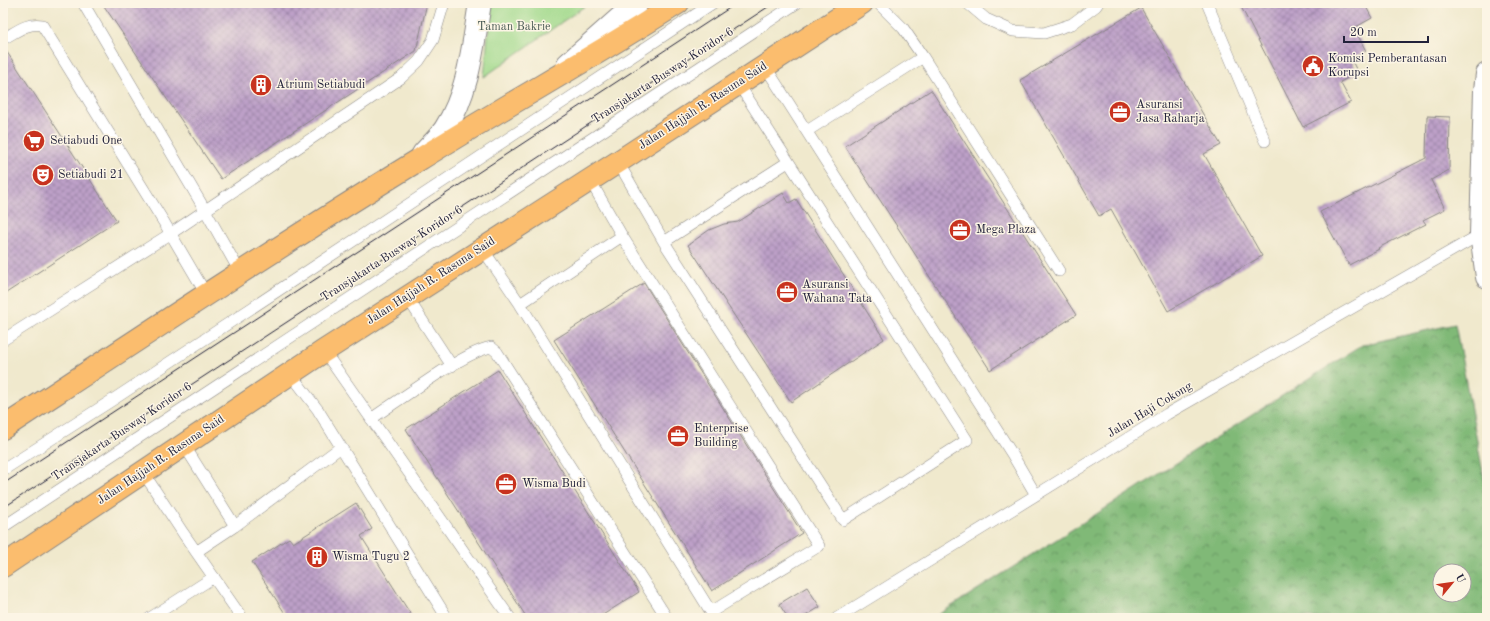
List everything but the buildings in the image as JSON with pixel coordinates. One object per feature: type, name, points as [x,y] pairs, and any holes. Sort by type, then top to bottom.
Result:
[{"type":"main road","points":[[3,428],[240,272],[416,161],[616,42],[678,3]]},
{"type":"main road","name":"Jalan Hajjah R. Rasuna Said","points":[[3,566],[324,351],[862,3]]},
{"type":"street","points":[[416,161],[445,130],[459,102],[469,67],[480,3]]},
{"type":"street","points":[[547,82],[637,3]]},
{"type":"street","points":[[1487,74],[1485,90],[1482,234],[1487,277]]},
{"type":"lane","points":[[83,3],[240,272]]},
{"type":"lane","points":[[3,340],[170,234],[401,78],[419,61],[433,40],[444,3]]},
{"type":"lane","points":[[3,470],[114,399],[713,3]]},
{"type":"lane","name":"Transjakarta Busway Koridor 6","points":[[3,527],[797,3]]},
{"type":"lane","points":[[878,3],[903,28],[923,57],[1059,271]]},
{"type":"lane","points":[[967,3],[986,19],[1013,31],[1044,33],[1072,24],[1098,3]]},
{"type":"lane","points":[[1207,3],[1265,141]]},
{"type":"lane","points":[[3,39],[28,25],[42,25],[206,294]]},
{"type":"lane","points":[[806,131],[923,57]]},
{"type":"lane","points":[[765,66],[1012,454],[1036,495]]},
{"type":"lane","points":[[618,162],[664,242],[843,520],[954,449],[967,440],[738,83]]},
{"type":"lane","points":[[664,242],[788,162]]},
{"type":"lane","points":[[482,248],[520,304],[711,612],[819,546],[622,236],[590,180]]},
{"type":"lane","name":"Jalan Haji Cokong","points":[[837,618],[1168,414],[1482,234]]},
{"type":"lane","points":[[520,304],[622,236]]},
{"type":"lane","points":[[407,297],[452,366]]},
{"type":"lane","points":[[371,419],[409,392],[452,366],[481,350],[491,347],[497,352],[667,618]]},
{"type":"lane","points":[[324,351],[510,618]]},
{"type":"lane","points":[[290,374],[318,410],[447,618]]},
{"type":"lane","points":[[184,445],[235,526]]},
{"type":"lane","points":[[196,552],[235,526],[341,447]]},
{"type":"lane","points":[[143,472],[242,618]]},
{"type":"lane","points":[[150,618],[214,577]]},
{"type":"green space","name":"Taman Bakrie","points":[[492,3],[589,3],[484,77]]},
{"type":"green space","points":[[1455,324],[1487,494],[1487,618],[933,618],[1362,345]]},
{"type":"tram line","points":[[3,484],[737,3]]},
{"type":"tram line","points":[[3,508],[774,3]]},
{"type":"place","name":"Komisi Pemberantasan Korupsi","points":[[1313,66]]},
{"type":"place","name":"Atrium Setiabudi","points":[[261,85]]},
{"type":"place","name":"Asuransi Jasa Raharja","points":[[1120,112]]},
{"type":"place","name":"Setiabudi One","points":[[34,141]]},
{"type":"place","name":"Setiabudi 21","points":[[43,175]]},
{"type":"place","name":"Mega Plaza","points":[[960,230]]},
{"type":"place","name":"Asuransi Wahana Tata","points":[[787,292]]},
{"type":"place","name":"Enterprise Building","points":[[678,436]]},
{"type":"place","name":"Wisma Budi","points":[[506,484]]},
{"type":"place","name":"Wisma Tugu 2","points":[[317,557]]}]
